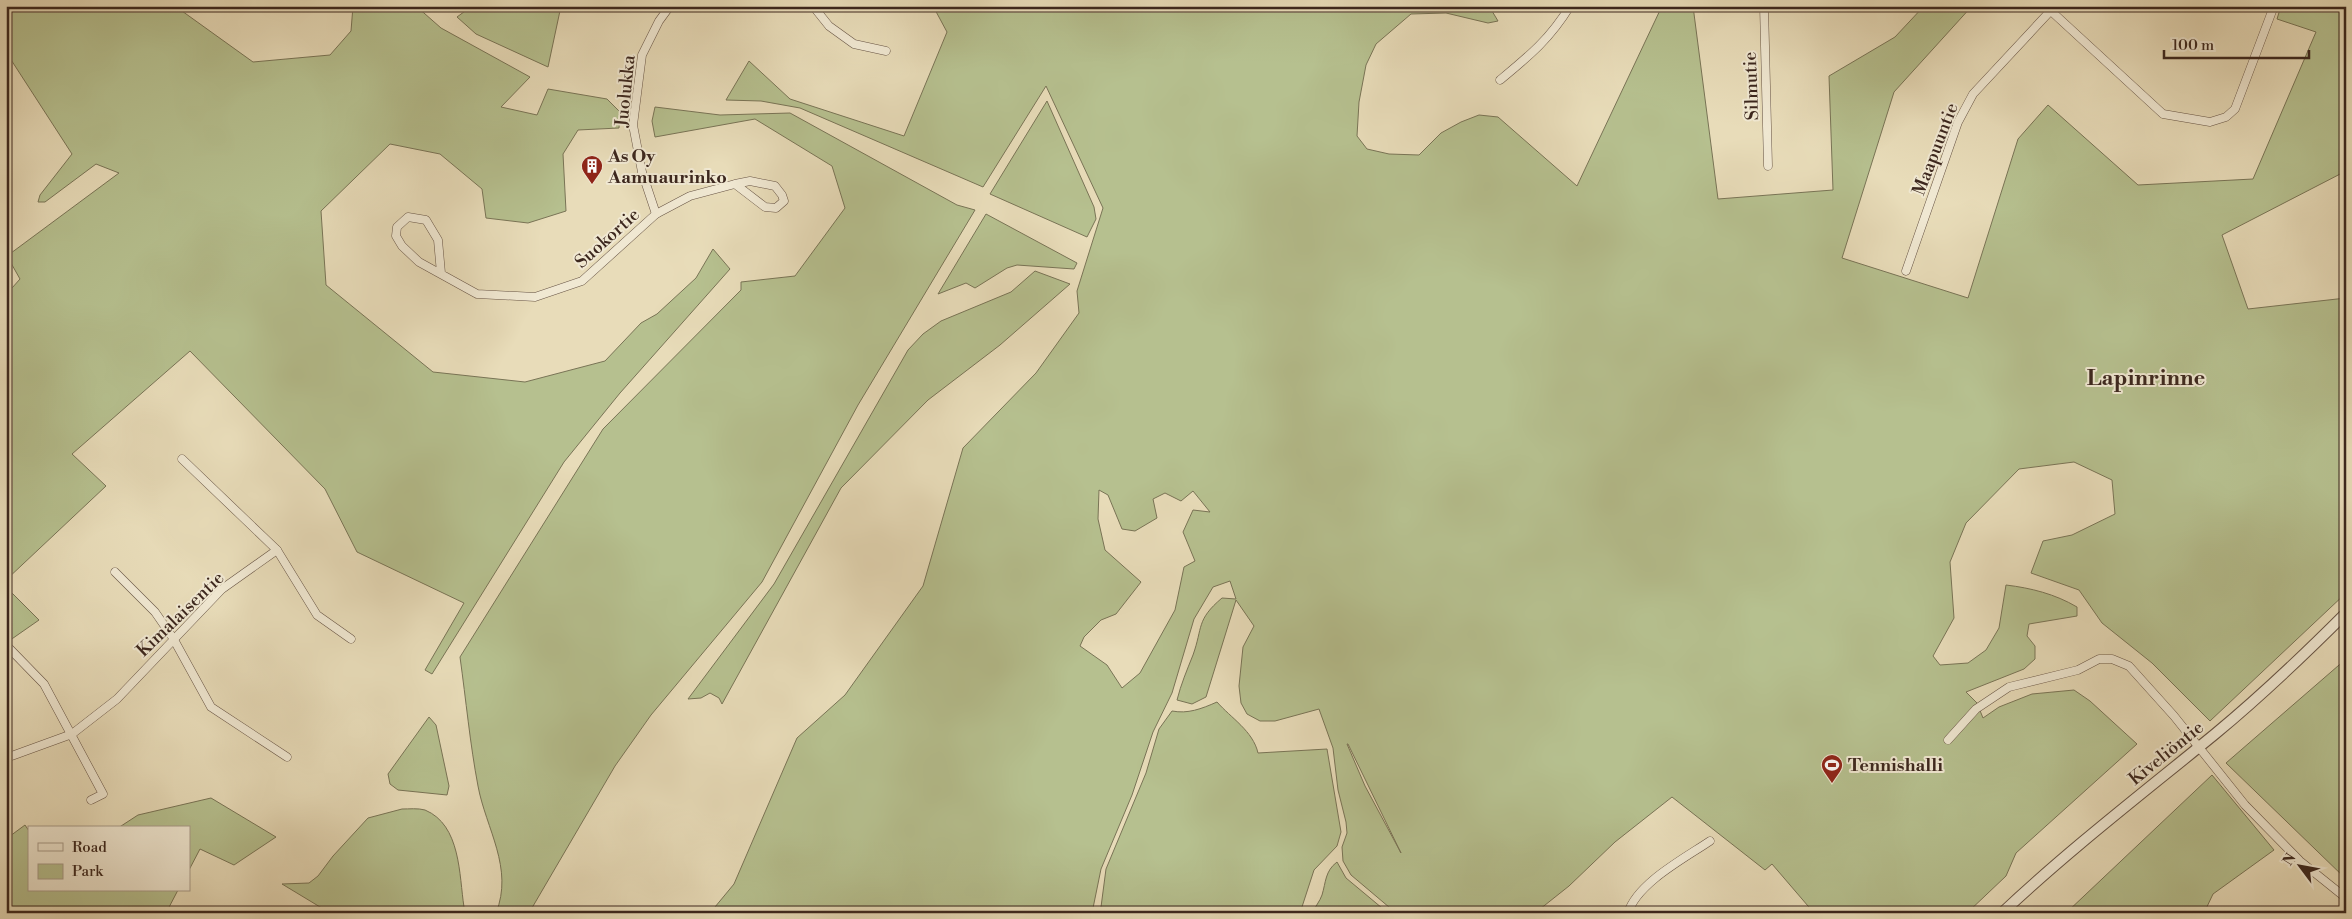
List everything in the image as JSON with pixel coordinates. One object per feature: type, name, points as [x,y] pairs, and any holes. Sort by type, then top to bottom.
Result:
[{"type":"street","name":"Juolukka","points":[[656,214],[642,172],[633,125],[642,54],[659,21],[670,6]]},
{"type":"street","points":[[813,6],[829,26],[854,44],[886,51]]},
{"type":"street","points":[[1500,80],[1534,53],[1556,29],[1570,6]]},
{"type":"street","name":"Silmutie","points":[[1764,6],[1768,166]]},
{"type":"street","points":[[2053,9],[2163,114],[2210,122],[2226,117],[2235,109],[2274,6]]},
{"type":"street","name":"Maapuuntie","points":[[1906,271],[1958,122],[1969,101],[1973,94],[2053,9]]},
{"type":"street","name":"Suokortie","points":[[441,273],[438,240],[426,220],[408,217],[397,227],[396,236],[402,246],[419,262],[477,294],[535,297],[582,281],[656,214],[690,196],[735,184],[750,181],[775,186],[784,201],[776,208],[765,207],[735,184]]},
{"type":"street","points":[[182,459],[277,550],[317,615],[351,638]]},
{"type":"street","name":"Kimalaisentie","points":[[6,758],[72,734],[117,699],[173,638],[222,589],[277,550]]},
{"type":"street","points":[[115,572],[156,612],[173,638],[211,707],[287,758]]},
{"type":"street","name":"Kiveliöntie","points":[[2002,913],[2051,867],[2287,671],[2346,613]]},
{"type":"street","points":[[6,645],[44,684],[72,734],[103,794],[91,800]]},
{"type":"street","points":[[1948,740],[1976,709],[2009,686],[2078,670],[2099,659],[2112,659],[2129,666],[2174,716],[2245,805],[2300,861],[2346,898]]},
{"type":"street","points":[[1628,913],[1631,904],[1642,889],[1710,841]]},
{"type":"green space","points":[[6,6],[175,6],[253,62],[330,55],[351,31],[353,6],[416,6],[441,28],[530,77],[501,107],[537,115],[548,89],[607,99],[620,112],[619,128],[578,130],[563,154],[566,211],[528,223],[486,218],[482,189],[440,154],[390,144],[321,211],[326,285],[433,372],[525,382],[605,361],[641,323],[657,314],[696,278],[713,249],[730,269],[620,393],[564,462],[432,674],[425,670],[464,603],[357,552],[325,489],[190,351],[72,454],[106,486],[6,580],[6,287],[12,288],[20,279],[7,256],[119,173],[96,164],[45,202],[38,202],[40,195],[72,154],[6,52]]},
{"type":"green space","points":[[472,6],[561,6],[548,67],[476,34],[457,17]]},
{"type":"green space","points":[[933,6],[1489,6],[1498,21],[1488,23],[1446,13],[1411,14],[1376,44],[1366,65],[1359,102],[1357,136],[1367,149],[1389,154],[1419,155],[1441,133],[1461,122],[1479,115],[1498,117],[1577,186],[1662,6],[1693,6],[1718,199],[1833,190],[1829,76],[1895,37],[1924,6],[1972,6],[1894,92],[1842,258],[1968,298],[2018,139],[2048,105],[2138,185],[2253,179],[2316,32],[2277,19],[2281,6],[2346,6],[2346,171],[2222,235],[2248,309],[2346,298],[2346,593],[2210,721],[2152,663],[2102,623],[2079,590],[2031,573],[2043,541],[2072,535],[2115,514],[2112,480],[2074,462],[2019,469],[1966,523],[1950,562],[1954,618],[1933,656],[1940,665],[1968,663],[1986,650],[1999,628],[2006,585],[2034,590],[2060,598],[2077,607],[2077,616],[2029,624],[2027,636],[2035,646],[2035,659],[2024,669],[1966,692],[1977,703],[1983,718],[1999,707],[2032,694],[2074,690],[2090,701],[2137,744],[2016,853],[2006,876],[1967,913],[1814,913],[1772,864],[1765,870],[1672,797],[1615,842],[1569,886],[1535,913],[1396,913],[1351,875],[1343,861],[1342,847],[1347,833],[1346,822],[1338,790],[1333,748],[1319,709],[1275,721],[1260,721],[1247,714],[1241,703],[1239,686],[1243,647],[1254,626],[1236,600],[1206,697],[1192,704],[1177,700],[1204,618],[1222,598],[1236,599],[1230,581],[1213,587],[1194,619],[1172,693],[1153,732],[1132,795],[1101,869],[1092,913],[710,913],[734,884],[797,738],[845,695],[923,586],[963,448],[1036,373],[1079,313],[1077,291],[1103,208],[1046,86],[983,187],[800,108],[761,101],[726,100],[749,61],[790,99],[904,136],[947,32]],"holes":[[[1099,490],[1108,495],[1122,529],[1135,531],[1157,518],[1153,499],[1165,493],[1181,501],[1193,491],[1210,512],[1193,510],[1183,532],[1195,561],[1184,567],[1175,610],[1140,673],[1122,688],[1107,665],[1080,646],[1084,637],[1101,620],[1116,614],[1141,582],[1105,550],[1098,519]],[[1348,744],[1401,853],[1365,786]]]},
{"type":"green space","points":[[1047,101],[1094,207],[1096,219],[1087,237],[990,194]]},
{"type":"green space","points":[[655,107],[720,115],[790,113],[957,205],[975,210],[858,405],[762,582],[651,715],[615,766],[529,913],[496,913],[501,896],[500,864],[478,786],[460,657],[603,429],[741,290],[741,282],[795,276],[845,208],[832,166],[755,119],[655,137],[652,121]]},
{"type":"green space","points":[[986,214],[1077,263],[1074,269],[1017,265],[1007,268],[975,288],[966,283],[938,294]]},
{"type":"green space","points":[[1035,271],[1070,284],[1000,345],[928,400],[841,488],[722,704],[719,698],[710,693],[701,698],[688,699],[774,584],[908,350],[923,334],[941,321],[1011,292]]},
{"type":"green space","points":[[6,587],[39,620],[6,643]]},
{"type":"green space","points":[[2346,659],[2346,879],[2226,763]]},
{"type":"green space","points":[[1217,702],[1247,731],[1258,753],[1327,749],[1341,832],[1337,846],[1314,870],[1300,913],[1098,913],[1101,907],[1106,869],[1146,773],[1159,729],[1172,711],[1184,712],[1194,710]]},
{"type":"green space","points":[[429,717],[436,725],[449,786],[447,795],[398,790],[390,784],[388,774]]},
{"type":"green space","points":[[2212,775],[2274,850],[2213,894],[2204,913],[2066,913]]},
{"type":"green space","points":[[211,798],[276,837],[234,865],[200,849],[190,868],[190,826],[121,826],[138,815]]},
{"type":"green space","points":[[402,809],[425,810],[437,817],[446,827],[452,839],[459,866],[464,907],[461,913],[330,913],[282,884],[309,883],[318,876],[333,856],[368,818]]},
{"type":"green space","points":[[25,825],[28,830],[28,892],[177,892],[166,913],[6,913],[6,839]]},
{"type":"green space","points":[[1337,862],[1346,878],[1388,913],[1312,913],[1321,897],[1328,873]]},
{"type":"place","name":"As Oy Aamuaurinko","points":[[592,185]]},
{"type":"place","name":"Tennishalli","points":[[1832,784]]},
{"type":"district","name":"Lapinrinne","points":[[2146,377]]}]
